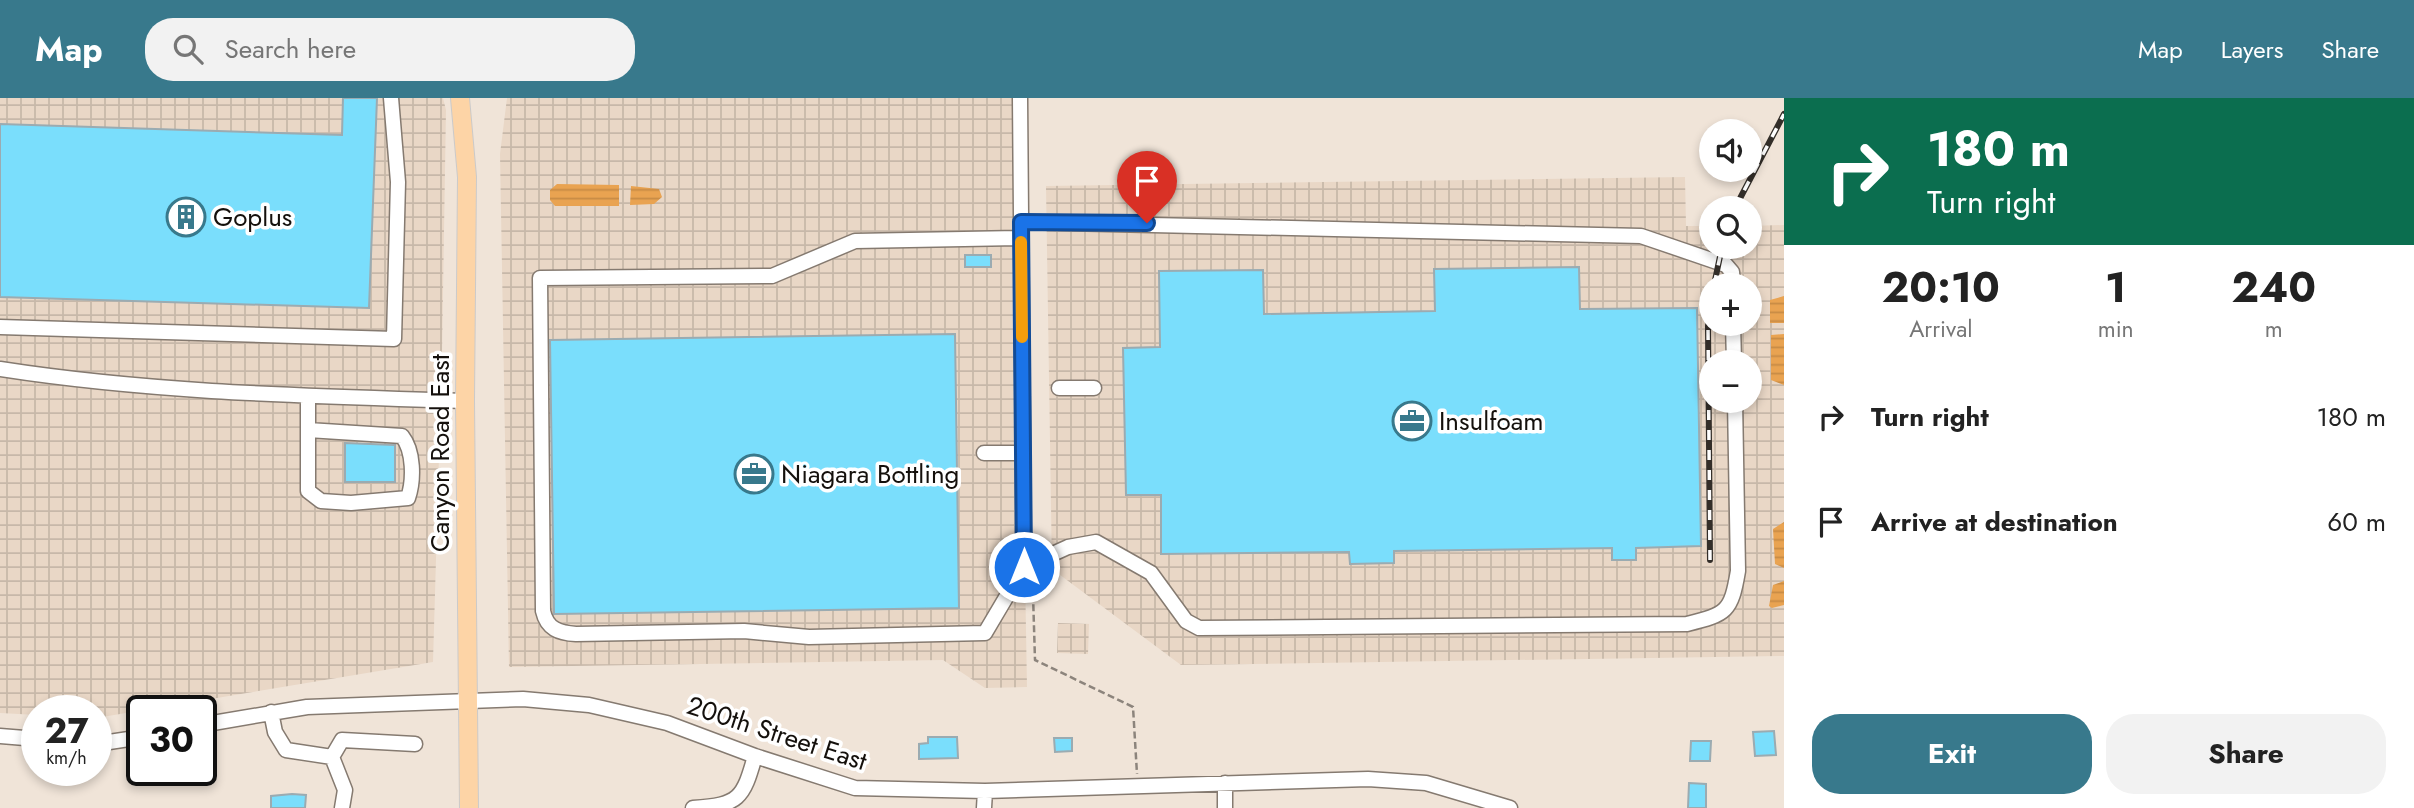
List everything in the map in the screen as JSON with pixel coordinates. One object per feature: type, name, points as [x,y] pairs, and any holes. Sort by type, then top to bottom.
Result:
[{"type":"main road","name":"Canyon Road East","points":[[460,98],[467,177],[465,401],[469,802]]},
{"type":"street","points":[[0,327],[394,339],[398,182],[391,98]]},
{"type":"street","points":[[1020,98],[1024,567],[985,633],[809,637],[744,631],[576,634],[557,631],[550,626],[543,611],[540,278],[772,276],[855,241],[1021,239]]},
{"type":"street","points":[[1021,222],[1642,236],[1726,265],[1732,273]]},
{"type":"street","points":[[0,369],[62,380],[309,396],[465,401]]},
{"type":"street","points":[[1059,388],[1094,388]]},
{"type":"street","points":[[308,430],[402,436],[409,444],[412,485],[408,498],[352,503],[321,501],[308,491],[308,430],[309,396]]},
{"type":"street","points":[[1024,567],[1068,547],[1096,542],[1151,573],[1186,621],[1199,628],[1688,624],[1716,617],[1728,609],[1733,599],[1738,571],[1735,413]]},
{"type":"street","points":[[984,453],[1023,453]]},
{"type":"street","name":"200th Street East","points":[[217,722],[307,707],[523,698],[589,705],[667,723],[755,757],[855,788],[985,791],[1343,779],[1426,783],[1510,808]]},
{"type":"street","points":[[271,712],[275,732],[286,750],[332,757]]},
{"type":"street","points":[[0,736],[21,738]]},
{"type":"street","points":[[332,757],[342,740],[415,744]]},
{"type":"street","points":[[332,757],[345,790],[342,808]]},
{"type":"street","points":[[693,808],[729,805],[746,788],[755,757]]},
{"type":"street","points":[[1224,808],[1225,783]]},
{"type":"street","points":[[984,808],[985,791]]},
{"type":"path","points":[[1024,567],[1033,594],[1035,660],[1133,707],[1138,786]]},
{"type":"shaded area","points":[[0,98],[443,98],[446,110],[442,354],[433,662],[217,698],[217,695],[126,695],[126,713],[112,715],[112,695],[21,695],[21,714],[0,713]]},
{"type":"shaded area","points":[[507,98],[1013,98],[1018,168],[1027,687],[985,688],[943,660],[509,667],[500,154]]},
{"type":"shaded area","points":[[1685,177],[1686,226],[1699,226],[1699,259],[1762,259],[1762,226],[1784,225],[1784,656],[1181,665],[1052,569],[1046,186]]},
{"type":"shaded area","points":[[557,184],[619,185],[619,206],[555,206],[550,200],[550,190]]},
{"type":"shaded area","points":[[631,186],[659,189],[662,197],[654,204],[630,205]]},
{"type":"shaded area","points":[[1784,296],[1784,323],[1770,323],[1770,300]]},
{"type":"shaded area","points":[[1784,334],[1784,385],[1771,380],[1771,335]]},
{"type":"shaded area","points":[[1784,522],[1784,568],[1775,564],[1773,529]]},
{"type":"shaded area","points":[[1784,581],[1784,605],[1772,608],[1769,606],[1773,585]]},
{"type":"shaded area","points":[[1058,623],[1089,624],[1088,654],[1057,653]]},
{"type":"building","name":"Goplus","points":[[343,98],[377,98],[369,308],[0,297],[0,124],[342,135]]},
{"type":"building","points":[[965,255],[991,255],[991,267],[965,267]]},
{"type":"building","name":"Insulfoam","points":[[1579,267],[1580,309],[1697,308],[1701,546],[1636,548],[1636,560],[1612,560],[1612,548],[1394,551],[1394,563],[1350,564],[1349,552],[1161,554],[1161,495],[1126,495],[1123,348],[1160,347],[1159,271],[1263,270],[1264,314],[1435,311],[1434,269]]},
{"type":"building","name":"Niagara Bottling","points":[[955,334],[959,608],[554,614],[550,340]]},
{"type":"building","points":[[345,443],[395,445],[395,482],[345,482]]},
{"type":"building","points":[[1774,731],[1776,755],[1755,756],[1753,732]]},
{"type":"building","points":[[928,737],[957,737],[958,758],[919,759],[919,744],[928,743]]},
{"type":"building","points":[[1054,738],[1072,738],[1072,751],[1055,752]]},
{"type":"building","points":[[1691,741],[1711,741],[1710,761],[1690,761]]},
{"type":"building","points":[[1689,783],[1706,784],[1706,808],[1688,808]]},
{"type":"building","points":[[306,795],[305,808],[271,808],[271,796]]},
{"type":"railway","points":[[1741,196],[1784,114]]},
{"type":"railway","points":[[1717,273],[1719,259]]},
{"type":"railway","points":[[1708,336],[1710,560]]},
{"type":"slow traffic","points":[[1021,242],[1022,337]]},
{"type":"place","name":"Goplus","points":[[186,217]]},
{"type":"place","name":"Insulfoam","points":[[1412,421]]},
{"type":"place","name":"Niagara Bottling","points":[[754,474]]},
{"type":"route","points":[[1024,567],[1021,222],[1147,223]]}]
